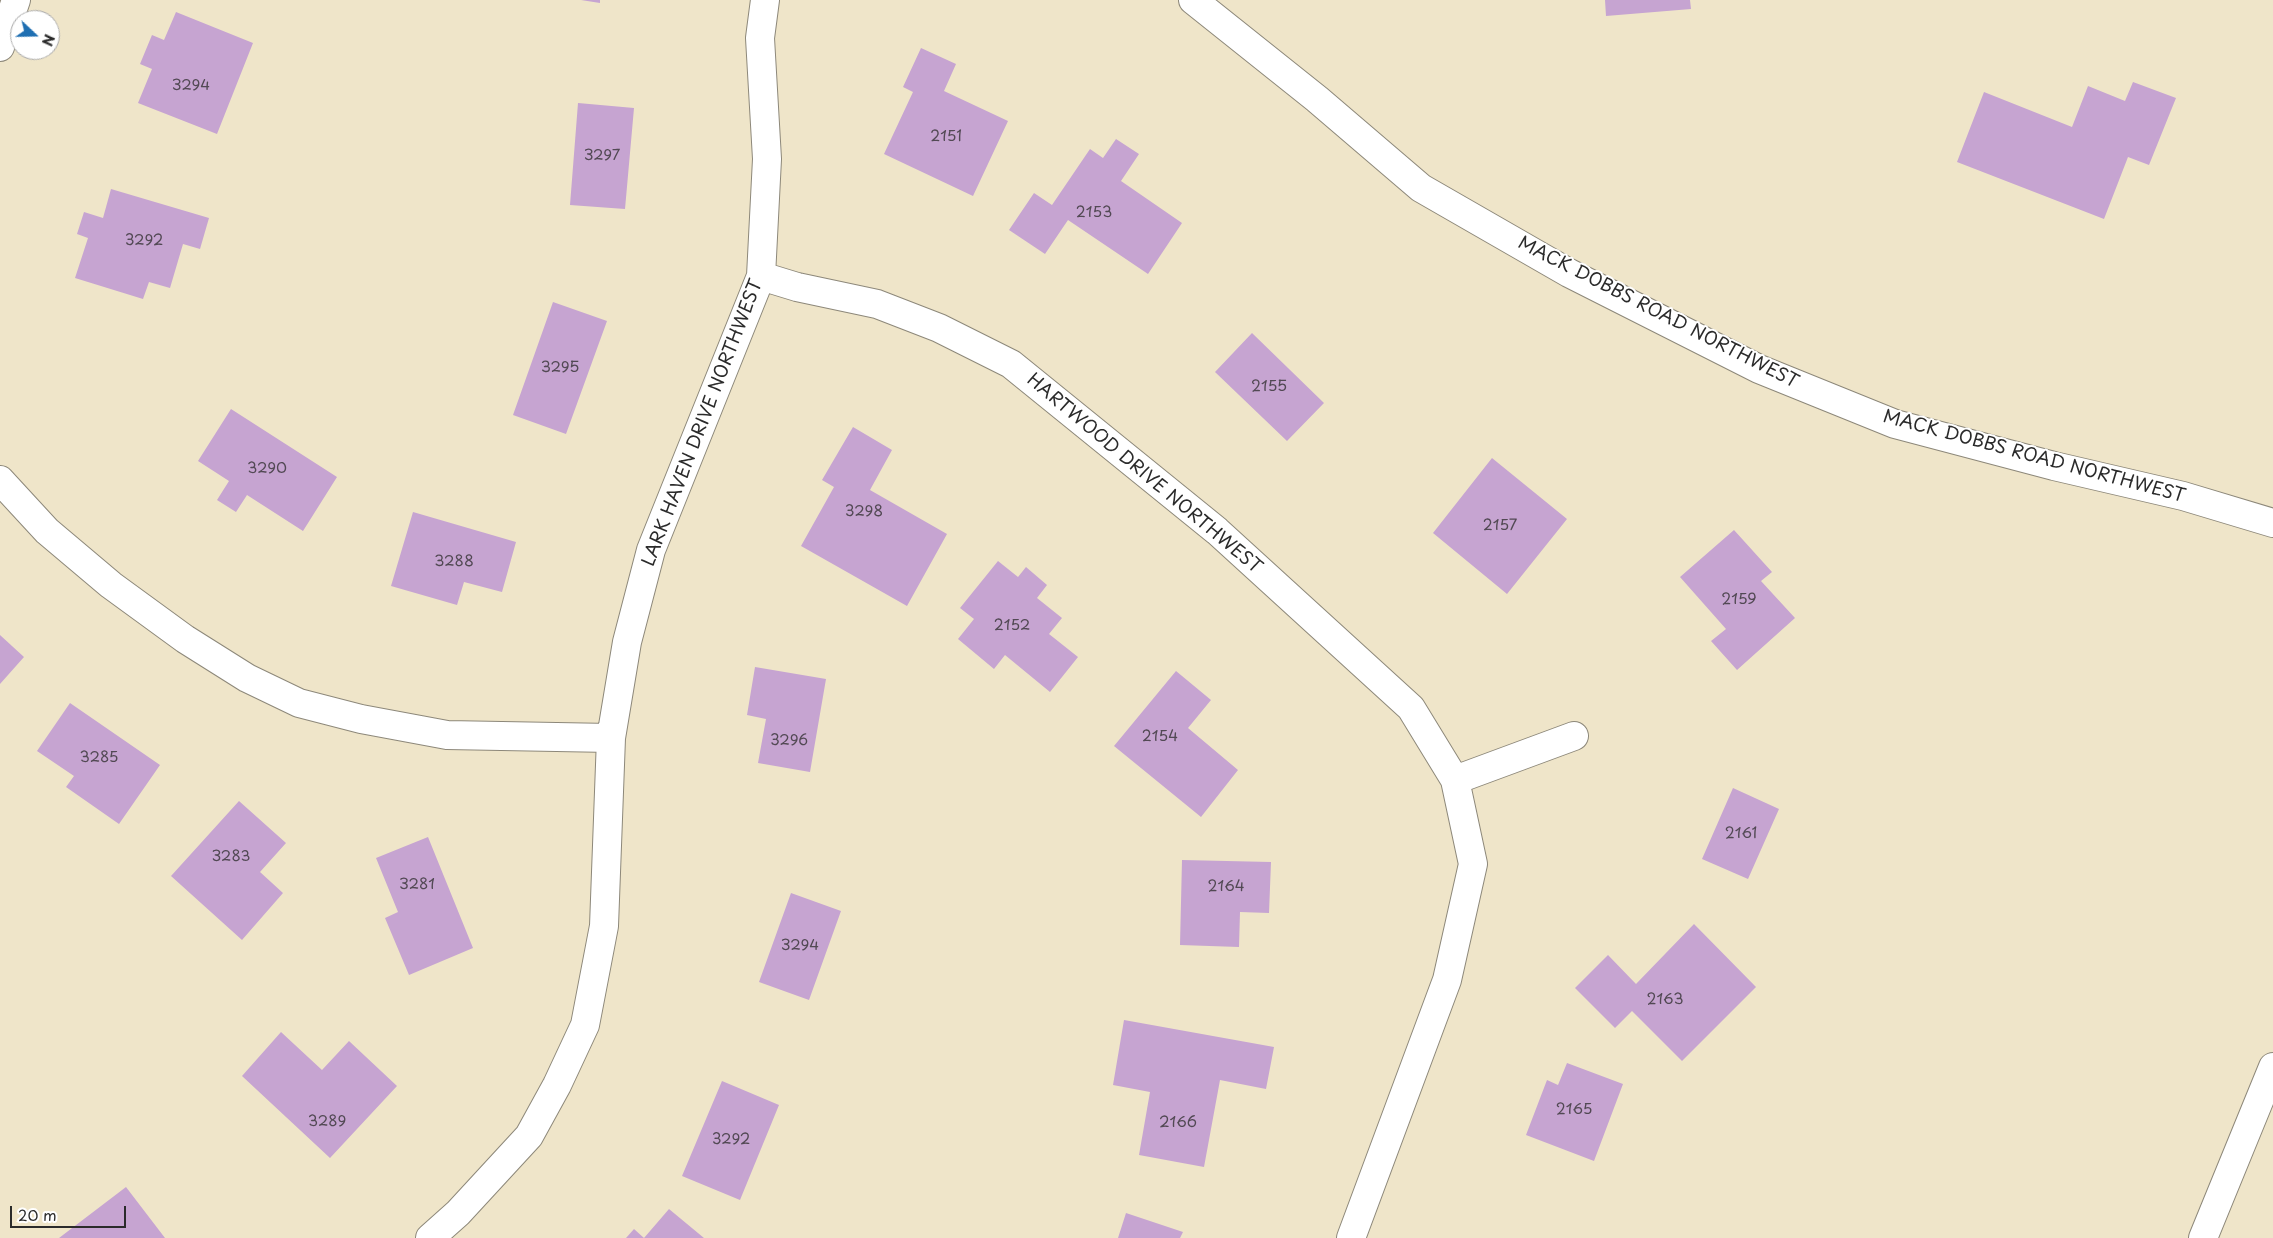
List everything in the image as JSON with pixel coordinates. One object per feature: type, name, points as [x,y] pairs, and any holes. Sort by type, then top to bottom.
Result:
[{"type":"street","points":[[0,47],[16,0]]},
{"type":"street","name":"LARK HAVEN DRIVE NORTHWEST","points":[[430,1238],[458,1213],[529,1136],[557,1085],[585,1025],[604,926],[611,738],[627,642],[651,550],[761,276],[767,159],[760,38],[765,0]]},
{"type":"street","name":"MACK DOBBS ROAD NORTHWEST","points":[[1193,0],[1317,99],[1421,188],[1569,273],[1759,368],[1895,424],[2054,466],[2183,496],[2273,523]]},
{"type":"street","name":"HARTWOOD DRIVE NORTHWEST","points":[[761,276],[798,287],[877,304],[938,328],[1011,364],[1217,531],[1411,708],[1455,780],[1473,864],[1447,980],[1351,1238]]},
{"type":"street","points":[[0,480],[48,531],[111,585],[185,639],[247,678],[299,703],[361,719],[447,735],[611,738]]},
{"type":"street","points":[[1455,780],[1574,736]]},
{"type":"street","points":[[2203,1238],[2273,1067]]},
{"type":"building","points":[[581,0],[600,0],[600,3]]},
{"type":"building","points":[[1605,0],[1690,0],[1691,9],[1606,16]]},
{"type":"building","points":[[176,12],[253,43],[217,134],[138,103],[152,69],[140,64],[152,35],[164,40]]},
{"type":"building","points":[[921,48],[956,64],[944,91],[1008,121],[973,196],[884,154],[913,92],[903,87]]},
{"type":"building","points":[[2133,82],[2176,98],[2149,165],[2128,157],[2104,219],[1957,162],[1984,92],[2072,127],[2088,86],[2125,101]]},
{"type":"building","points":[[578,103],[634,108],[625,209],[570,205]]},
{"type":"building","points":[[1116,139],[1139,154],[1121,181],[1182,223],[1148,274],[1068,220],[1045,254],[1009,230],[1034,193],[1052,205],[1090,149],[1103,158]]},
{"type":"building","points":[[111,189],[209,218],[200,249],[183,244],[170,288],[149,282],[143,299],[75,278],[88,238],[77,234],[84,212],[103,218]]},
{"type":"building","points":[[553,302],[607,321],[566,434],[513,415]]},
{"type":"building","points":[[1252,333],[1324,403],[1287,441],[1215,372]]},
{"type":"building","points":[[231,409],[337,477],[303,531],[247,495],[236,512],[217,500],[229,481],[198,461]]},
{"type":"building","points":[[853,427],[892,450],[870,490],[947,534],[907,606],[801,546],[834,487],[822,480]]},
{"type":"building","points":[[1492,458],[1567,519],[1507,594],[1433,533]]},
{"type":"building","points":[[413,512],[516,542],[502,592],[464,582],[457,605],[391,586]]},
{"type":"building","points":[[1734,530],[1772,572],[1761,581],[1795,618],[1737,670],[1711,641],[1726,629],[1680,577]]},
{"type":"building","points":[[998,561],[1018,577],[1026,567],[1047,585],[1037,598],[1062,618],[1049,634],[1078,657],[1050,692],[1005,655],[994,669],[958,639],[974,619],[960,608]]},
{"type":"building","points":[[0,635],[24,657],[0,684]]},
{"type":"building","points":[[755,667],[826,679],[810,772],[758,763],[766,719],[747,715]]},
{"type":"building","points":[[1176,671],[1211,700],[1188,728],[1238,770],[1201,817],[1114,746]]},
{"type":"building","points":[[70,703],[160,765],[119,824],[66,787],[74,776],[37,751]]},
{"type":"building","points":[[1733,788],[1779,809],[1748,879],[1702,859]]},
{"type":"building","points":[[239,801],[286,843],[260,872],[283,893],[242,940],[171,876]]},
{"type":"building","points":[[428,837],[473,948],[409,975],[385,918],[398,912],[376,858]]},
{"type":"building","points":[[1182,860],[1271,862],[1269,913],[1240,912],[1239,947],[1180,945]]},
{"type":"building","points":[[791,893],[841,911],[809,1000],[759,982]]},
{"type":"building","points":[[1694,924],[1756,987],[1682,1061],[1632,1011],[1615,1028],[1575,988],[1608,955],[1636,984]]},
{"type":"building","points":[[1124,1020],[1274,1047],[1266,1089],[1220,1080],[1204,1167],[1139,1155],[1150,1092],[1113,1085]]},
{"type":"building","points":[[281,1032],[322,1070],[349,1041],[397,1086],[330,1158],[242,1076]]},
{"type":"building","points":[[1567,1063],[1623,1084],[1594,1161],[1526,1135],[1547,1080],[1558,1085]]},
{"type":"building","points":[[722,1081],[779,1105],[740,1200],[682,1176]]},
{"type":"building","points":[[126,1187],[165,1238],[59,1238]]},
{"type":"building","points":[[669,1209],[704,1238],[644,1238]]},
{"type":"building","points":[[1126,1213],[1183,1232],[1180,1238],[1118,1238]]},
{"type":"building","points":[[634,1229],[644,1238],[626,1238]]}]
